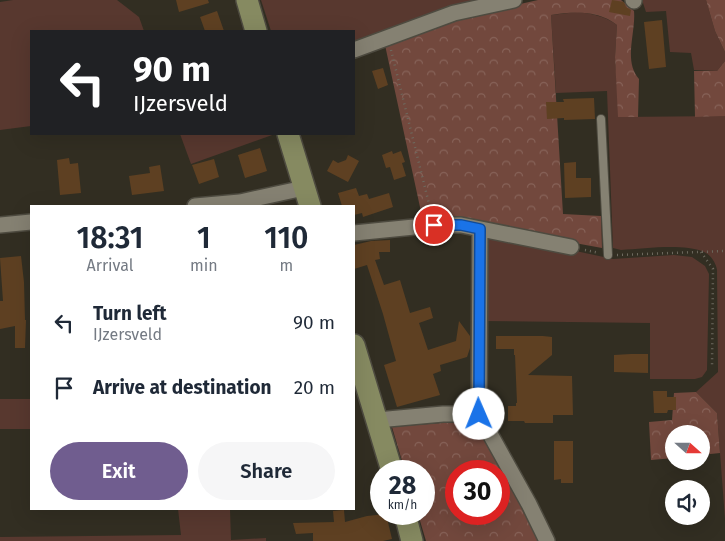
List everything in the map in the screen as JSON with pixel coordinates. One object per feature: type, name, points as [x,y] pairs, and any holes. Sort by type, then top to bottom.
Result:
[{"type":"street","points":[[247,0],[256,30]]},
{"type":"street","points":[[355,50],[454,13],[514,0]]},
{"type":"street","points":[[206,205],[307,197],[288,135]]},
{"type":"street","points":[[0,225],[30,222]]},
{"type":"street","points":[[355,233],[434,225],[461,225],[571,247]]},
{"type":"street","points":[[480,229],[479,414],[530,504],[547,541]]},
{"type":"street","points":[[355,349],[389,460]]},
{"type":"street","points":[[377,420],[443,414],[479,414]]},
{"type":"street","points":[[407,525],[412,541]]},
{"type":"lane","points":[[601,119],[608,255]]},
{"type":"path","points":[[388,38],[434,225]]},
{"type":"path","points":[[571,247],[608,255],[725,251]]},
{"type":"path","points":[[701,252],[713,269],[712,368]]},
{"type":"shaded area","points":[[13,0],[117,0],[139,17],[144,30],[30,30],[30,126],[0,130],[0,2]]},
{"type":"shaded area","points":[[261,0],[487,0],[355,44],[355,30],[271,30]]},
{"type":"shaded area","points":[[640,0],[706,0],[715,31],[725,52],[725,61],[717,71],[694,70],[691,53],[670,52],[666,11],[646,12]]},
{"type":"shaded area","points":[[577,12],[608,19],[617,25],[615,57],[619,117],[725,116],[725,519],[717,413],[696,392],[718,372],[717,270],[709,255],[695,249],[663,247],[621,250],[613,248],[607,91],[556,93],[551,15]]},
{"type":"shaded area","points":[[180,135],[272,135],[191,164]]},
{"type":"shaded area","points":[[492,233],[613,259],[674,255],[692,257],[705,266],[709,274],[707,370],[702,377],[695,379],[650,379],[650,323],[480,321],[484,239]]},
{"type":"shaded area","points":[[0,399],[30,399],[30,429],[0,429]]},
{"type":"shaded area","points":[[178,510],[230,510],[231,540],[266,538],[266,541],[0,541],[0,537],[181,535]]},
{"type":"green space","points":[[538,0],[621,0],[634,11],[631,55],[634,72],[639,79],[638,117],[618,117],[615,57],[617,25],[594,14],[568,13],[551,15],[563,214],[601,216],[602,248],[487,227],[423,221],[385,45],[455,19]]},
{"type":"green space","points":[[706,0],[725,0],[725,52],[715,31]]},
{"type":"green space","points":[[725,61],[725,116],[695,117],[694,71],[717,71]]},
{"type":"green space","points":[[696,392],[717,413],[720,453],[710,454],[710,425],[665,425],[665,459],[651,460],[649,422],[672,420],[674,393]]},
{"type":"green space","points":[[478,420],[499,460],[445,460],[445,525],[510,525],[510,480],[543,541],[426,541],[421,525],[435,525],[435,460],[402,460],[392,427]]},
{"type":"building","points":[[176,0],[208,0],[209,3],[179,12]]},
{"type":"building","points":[[612,0],[624,2],[626,7],[631,10],[630,16],[609,12]]},
{"type":"building","points":[[217,11],[224,30],[205,30],[200,17]]},
{"type":"building","points":[[662,20],[666,67],[649,69],[644,22]]},
{"type":"building","points":[[383,68],[388,85],[378,89],[372,71]]},
{"type":"building","points":[[594,98],[595,119],[547,119],[546,102],[564,102],[563,99]]},
{"type":"building","points":[[260,148],[267,171],[245,178],[238,155]]},
{"type":"building","points":[[392,151],[393,154],[401,151],[405,162],[402,163],[406,176],[394,180],[390,167],[386,168],[382,155]]},
{"type":"building","points":[[348,155],[359,161],[348,182],[327,171],[333,160],[338,163],[346,160]]},
{"type":"building","points":[[69,158],[70,164],[78,163],[81,193],[60,195],[57,160]]},
{"type":"building","points":[[214,159],[219,177],[199,184],[192,165]]},
{"type":"building","points":[[576,162],[576,178],[591,178],[591,197],[565,198],[564,163]]},
{"type":"building","points":[[160,165],[164,191],[132,195],[129,176],[150,173],[149,167]]},
{"type":"building","points":[[356,188],[359,196],[367,194],[369,199],[389,193],[393,207],[363,217],[362,213],[355,215],[355,205],[342,205],[338,193]]},
{"type":"building","points":[[390,240],[390,252],[379,252],[380,259],[375,260],[384,285],[400,280],[410,313],[430,307],[433,318],[419,323],[428,350],[456,341],[459,321],[470,336],[470,348],[467,357],[440,365],[441,371],[433,374],[440,395],[397,407],[384,365],[396,361],[383,314],[367,265],[355,269],[355,245],[371,241]]},
{"type":"building","points":[[21,256],[26,320],[25,348],[15,348],[15,326],[0,329],[0,301],[3,301],[0,258]]},
{"type":"building","points":[[496,336],[552,337],[552,355],[528,375],[572,376],[573,415],[553,415],[553,423],[508,421],[508,406],[516,406],[517,403],[515,355],[514,349],[496,349]]},
{"type":"building","points":[[648,354],[648,373],[614,372],[614,355]]},
{"type":"building","points":[[653,391],[667,391],[667,397],[676,397],[676,410],[668,410],[667,413],[654,413]]},
{"type":"building","points":[[554,441],[573,441],[573,483],[561,483],[561,479],[554,480]]},
{"type":"building","points":[[344,510],[345,522],[370,516],[370,525],[389,525],[392,539],[383,541],[313,541],[313,533],[296,534],[293,523],[334,522],[333,511]]},
{"type":"route","points":[[434,225],[461,225],[480,229],[479,414]]}]
